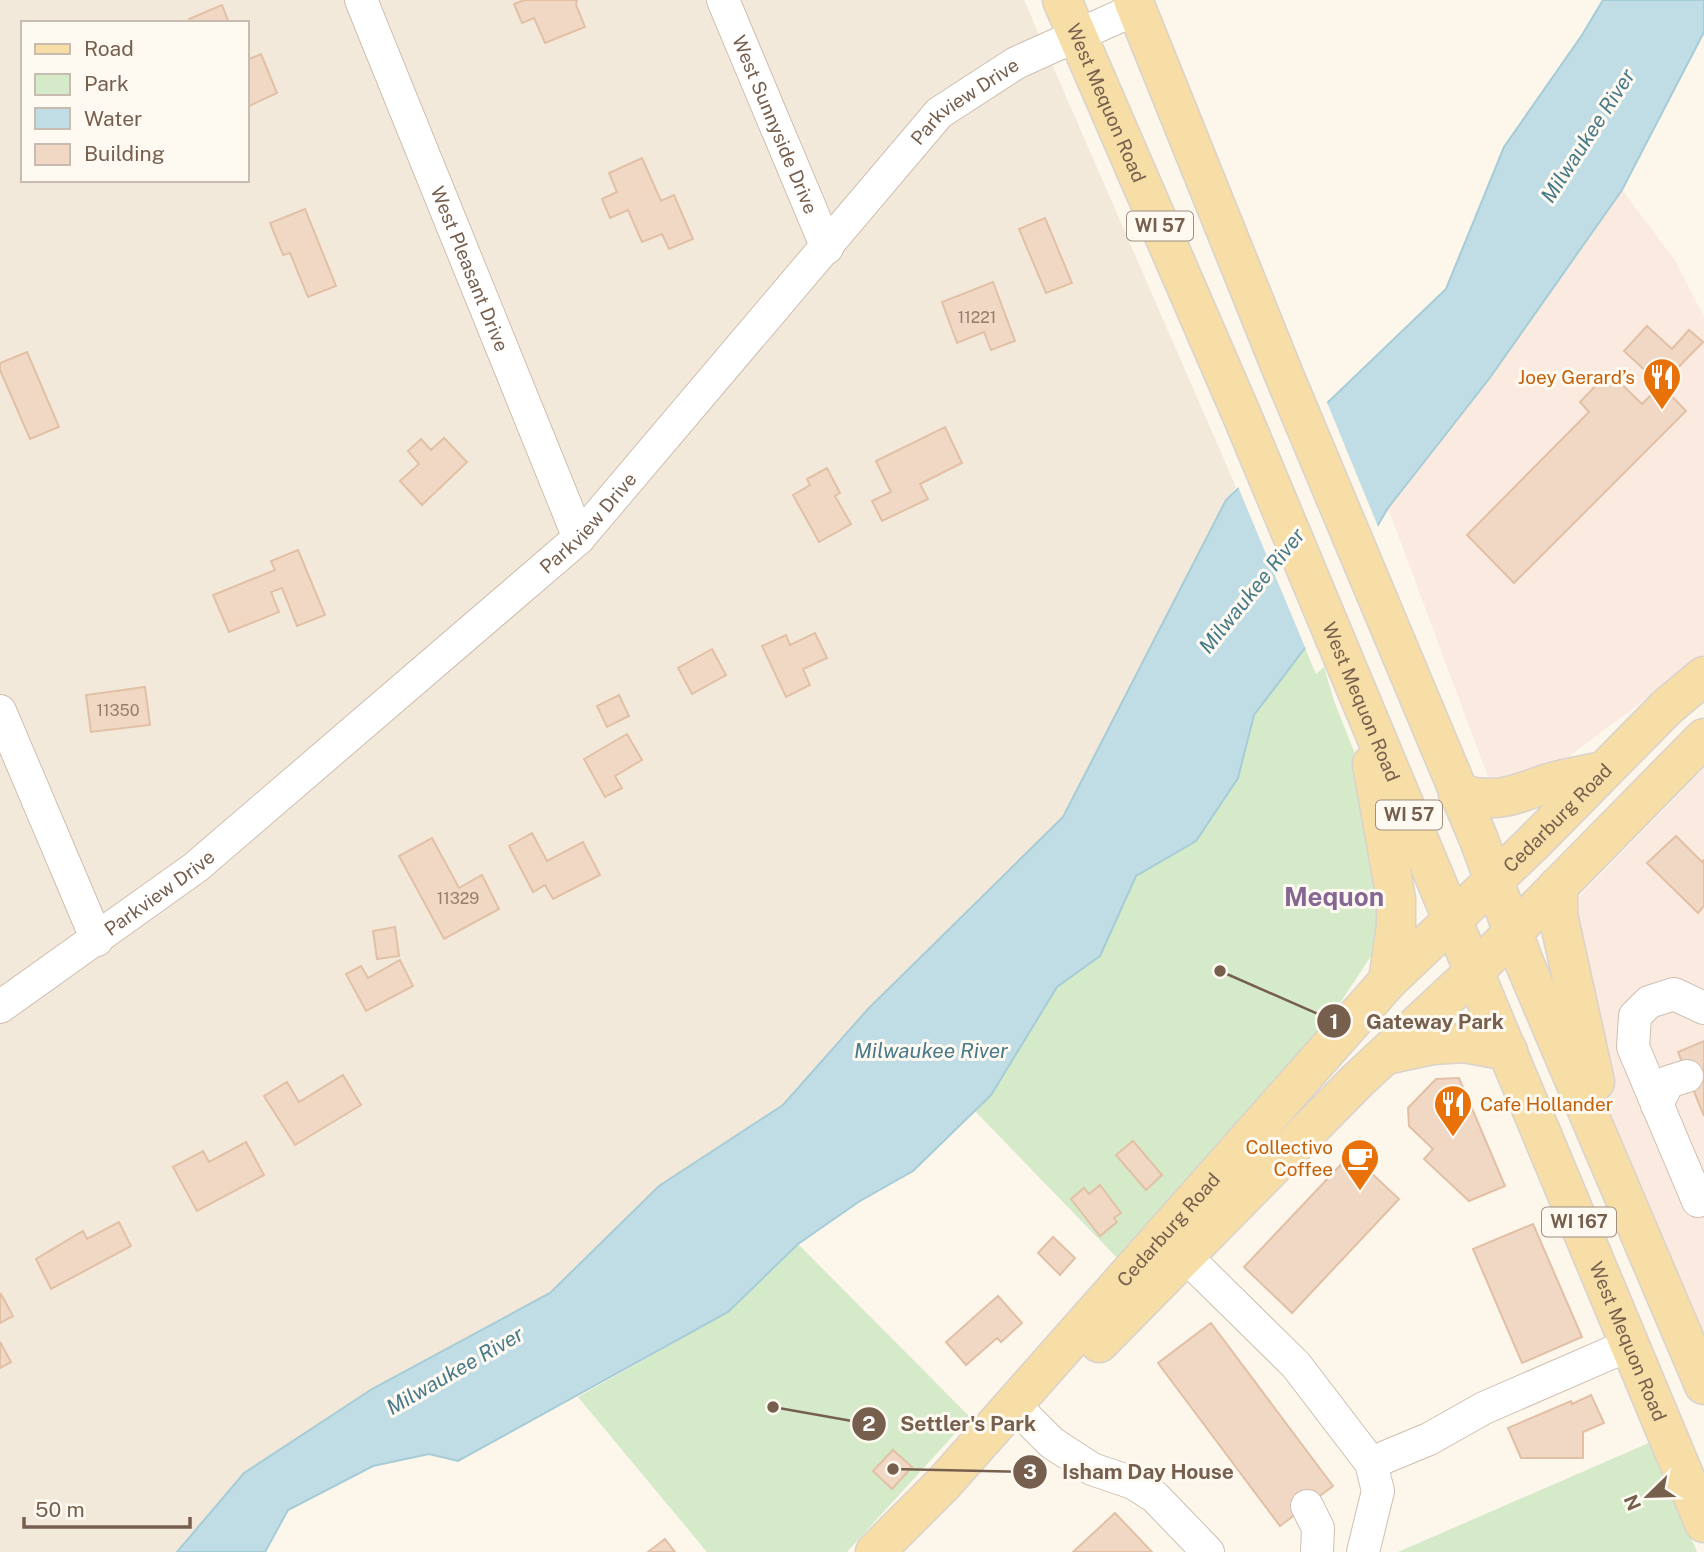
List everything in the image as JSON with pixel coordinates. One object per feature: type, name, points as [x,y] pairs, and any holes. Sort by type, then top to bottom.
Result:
[{"type":"main road","name":"West Mequon Road","points":[[1135,4],[1284,375],[1458,794],[1474,897],[1492,954],[1508,1051],[1704,1523]]},
{"type":"main road","name":"West Mequon Road","points":[[1069,17],[1243,418],[1366,713],[1474,897],[1492,954]]},
{"type":"main road","points":[[1342,657],[1381,705],[1404,741],[1448,849],[1474,897]]},
{"type":"main road","name":"Cedarburg Road","points":[[875,1552],[944,1483],[1088,1355],[1388,981],[1667,707],[1704,677]]},
{"type":"main road","points":[[1366,713],[1375,790],[1396,899],[1396,926],[1388,981]]},
{"type":"main road","name":"Cedarburg Road","points":[[1174,1245],[1386,1055],[1492,954],[1704,738]]},
{"type":"main road","points":[[1458,794],[1491,799],[1513,797],[1550,783],[1603,771]]},
{"type":"main road","points":[[1492,954],[1563,1116],[1584,1138],[1602,1144],[1595,1082],[1558,915],[1558,886]]},
{"type":"main road","points":[[1386,1055],[1433,1045],[1464,1043],[1508,1051]]},
{"type":"main road","name":"WI 167","points":[[1602,1144],[1704,1385]]},
{"type":"main road","name":"Cedarburg Road","points":[[910,1552],[1021,1413]]},
{"type":"street","name":"West Pleasant Drive","points":[[361,0],[579,538]]},
{"type":"street","name":"West Sunnyside Drive","points":[[723,0],[827,248]]},
{"type":"street","name":"Parkview Drive","points":[[0,1007],[196,867],[579,538],[939,113],[1016,62],[1069,17],[1135,4]]},
{"type":"street","points":[[0,711],[97,940]]},
{"type":"street","points":[[1698,1200],[1633,1047],[1635,1016],[1649,1002],[1674,994],[1704,1009]]},
{"type":"street","points":[[1653,1095],[1668,1082],[1687,1076]]},
{"type":"street","points":[[1174,1245],[1296,1366],[1371,1463],[1378,1491],[1363,1552]]},
{"type":"street","points":[[1371,1463],[1429,1439],[1484,1408],[1629,1345]]},
{"type":"street","points":[[1021,1413],[1052,1443],[1092,1469],[1133,1483],[1156,1497],[1208,1552]]},
{"type":"street","points":[[1307,1506],[1318,1528],[1317,1552]]},
{"type":"shaded area","points":[[0,0],[1024,0],[1236,487],[1226,500],[1063,817],[868,1009],[783,1105],[659,1186],[550,1293],[372,1389],[244,1473],[177,1552],[0,1552]]},
{"type":"shaded area","points":[[1622,190],[1674,259],[1704,317],[1704,655],[1555,767],[1490,782],[1388,508],[1489,379]]},
{"type":"shaded area","points":[[1704,768],[1704,1344],[1611,1124],[1567,925],[1574,902]]},
{"type":"green space","points":[[1305,648],[1316,674],[1324,667],[1334,701],[1363,774],[1383,938],[1319,1035],[1124,1265],[975,1111],[991,1095],[1057,987],[1100,956],[1136,876],[1196,841],[1238,778],[1254,715]]},
{"type":"green space","points":[[798,1244],[970,1417],[847,1552],[707,1552],[578,1397],[728,1312]]},
{"type":"green space","points":[[1651,1442],[1697,1552],[1398,1552]]},
{"type":"water","name":"Milwaukee River","points":[[1603,0],[1704,0],[1704,32],[1622,190],[1489,379],[1388,508],[1305,648],[1254,715],[1238,778],[1196,841],[1136,876],[1100,956],[1057,987],[991,1095],[913,1171],[860,1201],[798,1244],[728,1312],[458,1461],[429,1454],[373,1466],[288,1510],[265,1552],[177,1552],[244,1473],[372,1389],[550,1293],[659,1186],[783,1105],[868,1009],[1063,817],[1226,500],[1446,289],[1504,147],[1582,35]]},
{"type":"pier","points":[[1326,400],[1379,529],[1307,652],[1236,482]]},
{"type":"building","points":[[524,0],[577,0],[576,5],[585,27],[545,43],[534,18],[522,23],[514,4]]},
{"type":"building","points":[[222,5],[228,21],[190,21],[189,19]]},
{"type":"building","points":[[261,54],[277,93],[248,107],[248,60]]},
{"type":"building","points":[[642,158],[661,201],[674,195],[693,239],[669,249],[662,234],[642,242],[628,210],[610,218],[602,199],[617,192],[609,173]]},
{"type":"building","points":[[305,209],[336,286],[308,297],[290,253],[283,255],[270,223]]},
{"type":"building","points":[[1045,218],[1072,283],[1046,293],[1019,229]]},
{"type":"building","points":[[993,282],[1015,341],[991,350],[984,332],[957,343],[942,302]]},
{"type":"building","points":[[1647,326],[1672,349],[1689,330],[1703,342],[1661,385],[1624,351]]},
{"type":"building","points":[[27,352],[59,427],[30,439],[0,370],[0,363]]},
{"type":"building","points":[[1609,372],[1642,404],[1661,385],[1686,411],[1514,583],[1467,535],[1589,412],[1580,402]]},
{"type":"building","points":[[945,427],[962,463],[920,484],[928,499],[882,521],[872,501],[891,492],[876,461]]},
{"type":"building","points":[[444,438],[467,462],[422,505],[400,481],[419,464],[408,451],[421,439],[431,450]]},
{"type":"building","points":[[827,468],[840,493],[835,496],[851,524],[819,542],[793,495],[810,485],[807,479]]},
{"type":"building","points":[[298,550],[325,615],[297,626],[282,588],[271,592],[279,612],[229,632],[213,595],[275,570],[271,561]]},
{"type":"building","points":[[815,633],[827,658],[803,669],[810,685],[786,697],[762,646],[786,635],[790,645]]},
{"type":"building","points":[[712,649],[726,675],[692,694],[678,668]]},
{"type":"building","points":[[145,687],[150,725],[91,732],[86,695]]},
{"type":"building","points":[[619,695],[629,716],[607,727],[597,706]]},
{"type":"building","points":[[627,734],[642,760],[615,776],[622,788],[605,797],[584,759]]},
{"type":"building","points":[[532,833],[547,861],[583,842],[600,875],[553,899],[545,885],[533,892],[509,846]]},
{"type":"building","points":[[1676,836],[1702,862],[1704,860],[1704,906],[1698,913],[1647,863]]},
{"type":"building","points":[[432,838],[459,888],[482,875],[499,909],[444,939],[399,856]]},
{"type":"building","points":[[395,927],[399,956],[377,959],[373,931]]},
{"type":"building","points":[[400,960],[413,986],[366,1011],[346,974],[361,966],[368,978]]},
{"type":"building","points":[[1704,1041],[1704,1116],[1678,1052]]},
{"type":"building","points":[[343,1075],[361,1105],[295,1145],[264,1096],[287,1082],[299,1102]]},
{"type":"building","name":"Cafe Hollander","points":[[1459,1078],[1505,1186],[1469,1201],[1424,1159],[1433,1149],[1409,1126],[1408,1108],[1436,1079]]},
{"type":"building","points":[[1133,1141],[1162,1175],[1146,1190],[1116,1155]]},
{"type":"building","points":[[246,1142],[264,1175],[197,1211],[173,1167],[203,1151],[209,1162]]},
{"type":"building","points":[[1351,1154],[1399,1199],[1292,1313],[1244,1267]]},
{"type":"building","points":[[1100,1185],[1121,1213],[1114,1218],[1117,1222],[1100,1236],[1071,1199],[1084,1188],[1089,1194]]},
{"type":"building","points":[[119,1222],[131,1246],[51,1289],[36,1259],[83,1231],[87,1239]]},
{"type":"building","points":[[1533,1224],[1582,1337],[1522,1363],[1473,1249]]},
{"type":"building","points":[[1053,1237],[1075,1258],[1060,1275],[1038,1253]]},
{"type":"building","points":[[0,1295],[13,1316],[0,1323]]},
{"type":"building","points":[[998,1296],[1022,1323],[1001,1342],[997,1338],[966,1365],[946,1342]]},
{"type":"building","points":[[1211,1323],[1333,1486],[1280,1526],[1158,1363]]},
{"type":"building","points":[[0,1342],[11,1362],[0,1368]]},
{"type":"building","points":[[1591,1395],[1604,1423],[1583,1432],[1583,1458],[1521,1458],[1508,1428]]},
{"type":"building","points":[[893,1450],[912,1467],[892,1489],[873,1471]]},
{"type":"building","points":[[1115,1513],[1152,1552],[1073,1552]]},
{"type":"building","points":[[665,1539],[675,1552],[648,1552]]},
{"type":"place","name":"Joey Gerard’s","points":[[1662,411]]},
{"type":"place","name":"Gateway Park","points":[[1220,971]]},
{"type":"place","name":"Cafe Hollander","points":[[1453,1138]]},
{"type":"place","name":"Collectivo Coffee","points":[[1360,1192]]},
{"type":"place","name":"Settler's Park","points":[[773,1407]]},
{"type":"place","name":"Isham Day House","points":[[893,1469]]},
{"type":"district","name":"Mequon","points":[[1334,897]]}]
